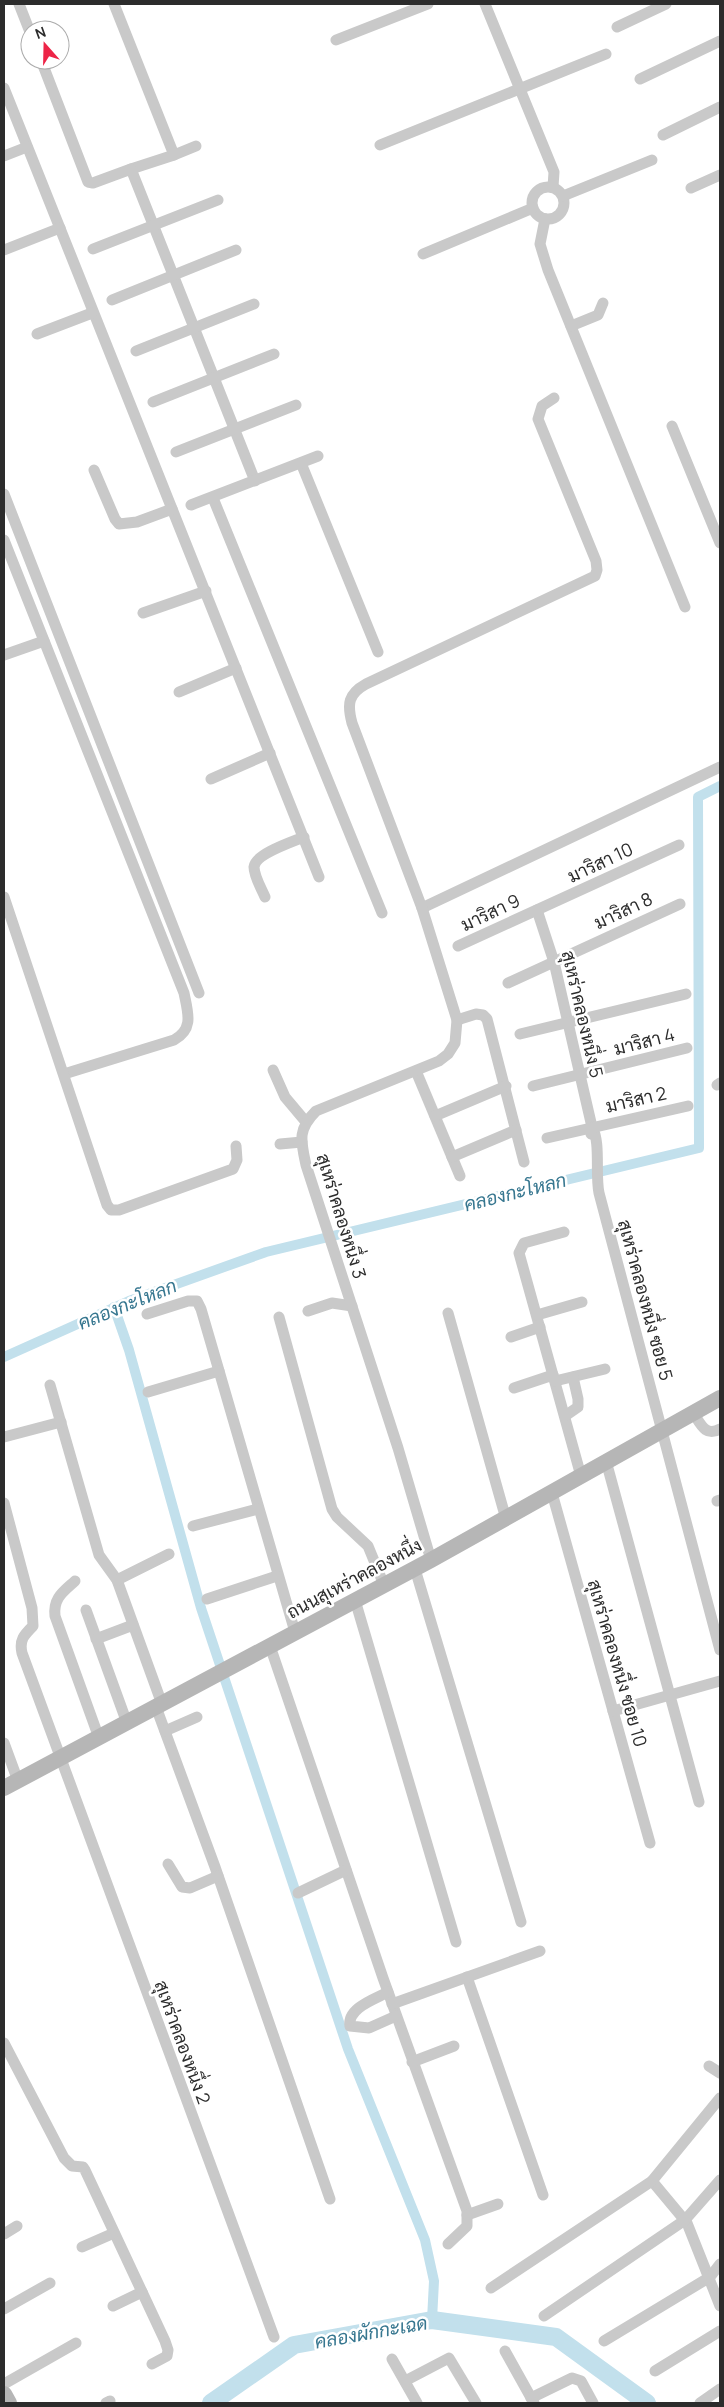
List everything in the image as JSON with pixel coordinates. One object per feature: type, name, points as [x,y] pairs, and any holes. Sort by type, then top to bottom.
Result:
[{"type":"main road","name":"ถนนสุเหร่าคลองหนึ่ง","points":[[11,1785],[431,1560],[720,1398]]},
{"type":"main road","points":[[4,2394],[9,2403]]},
{"type":"street","points":[[19,4],[25,20]]},
{"type":"street","points":[[114,4],[174,155]]},
{"type":"street","points":[[336,40],[428,4]]},
{"type":"street","points":[[485,4],[554,172],[553,187]]},
{"type":"street","points":[[617,27],[666,4]]},
{"type":"street","points":[[640,79],[720,41]]},
{"type":"street","points":[[380,145],[606,54]]},
{"type":"street","points":[[45,70],[88,182],[93,183],[196,146]]},
{"type":"street","points":[[4,88],[92,313],[206,591],[319,877]]},
{"type":"street","points":[[663,135],[720,106]]},
{"type":"street","points":[[4,156],[27,147]]},
{"type":"street","points":[[563,196],[652,160]]},
{"type":"street","points":[[131,169],[255,481]]},
{"type":"street","points":[[691,188],[720,176]]},
{"type":"street","points":[[544,187],[553,187],[563,196],[565,203],[558,216],[545,219],[537,215],[533,208],[532,199],[544,187]]},
{"type":"street","points":[[93,249],[218,200]]},
{"type":"street","points":[[423,254],[533,208]]},
{"type":"street","points":[[545,219],[540,244],[571,326],[685,607]]},
{"type":"street","points":[[4,250],[60,228]]},
{"type":"street","points":[[112,300],[236,250]]},
{"type":"street","points":[[571,326],[594,318],[600,312],[602,303]]},
{"type":"street","points":[[136,351],[254,304]]},
{"type":"street","points":[[37,334],[92,313]]},
{"type":"street","points":[[154,402],[214,376],[274,354]]},
{"type":"street","points":[[272,1070],[285,1097],[306,1122],[316,1111],[439,1061],[448,1054],[455,1042],[456,1020],[422,908],[352,723],[348,704],[350,698],[366,684],[595,576],[597,570],[596,561],[538,419],[542,406],[554,398]]},
{"type":"street","points":[[176,452],[296,405]]},
{"type":"street","points":[[672,426],[720,543]]},
{"type":"street","points":[[191,505],[318,456]]},
{"type":"street","points":[[301,463],[378,652]]},
{"type":"street","points":[[94,470],[115,519],[120,524],[137,522],[172,509]]},
{"type":"street","points":[[4,494],[199,993]]},
{"type":"street","points":[[213,498],[382,913]]},
{"type":"street","points":[[4,540],[184,993],[189,1025],[183,1035],[174,1040],[64,1074]]},
{"type":"street","points":[[143,613],[206,591]]},
{"type":"street","points":[[4,656],[42,636],[56,625]]},
{"type":"street","points":[[49,656],[65,650]]},
{"type":"street","points":[[178,692],[236,668]]},
{"type":"street","points":[[211,779],[270,753]]},
{"type":"street","points":[[422,908],[720,767]]},
{"type":"street","points":[[265,897],[254,869],[255,862],[261,856],[304,837]]},
{"type":"street","name":"มาริสา 10","points":[[536,910],[679,845]]},
{"type":"street","points":[[4,897],[107,1205],[112,1210],[119,1210],[233,1169],[237,1160],[236,1146]]},
{"type":"street","name":"มาริสา 8","points":[[508,983],[680,904]]},
{"type":"street","name":"มาริสา 9","points":[[458,946],[536,910]]},
{"type":"street","name":"สุเหร่าคลองหนึ่ง 5","points":[[536,910],[554,962],[592,1127],[596,1134],[596,1178]]},
{"type":"street","points":[[520,1034],[686,994]]},
{"type":"street","points":[[456,1020],[476,1014],[483,1015],[487,1019],[506,1086],[524,1162]]},
{"type":"street","name":"มาริสา 4","points":[[533,1086],[687,1048]]},
{"type":"street","points":[[416,1071],[460,1176]]},
{"type":"street","points":[[435,1116],[506,1086]]},
{"type":"street","name":"มาริสา 2","points":[[547,1138],[688,1106]]},
{"type":"street","name":"สุเหร่าคลองหนึ่ง 3","points":[[306,1122],[302,1132],[306,1165],[398,1448],[431,1560]]},
{"type":"street","points":[[452,1158],[516,1130]]},
{"type":"street","points":[[280,1144],[302,1142]]},
{"type":"street","name":"สุเหร่าคลองหนึ่ง ซอย 5","points":[[596,1178],[720,1650]]},
{"type":"street","points":[[564,1232],[524,1243],[520,1247],[519,1253],[581,1476]]},
{"type":"street","points":[[147,1314],[188,1301],[197,1301],[201,1309],[277,1576],[295,1632]]},
{"type":"street","points":[[537,1315],[582,1302]]},
{"type":"street","points":[[308,1311],[332,1304],[352,1306]]},
{"type":"street","points":[[448,1313],[506,1519]]},
{"type":"street","points":[[279,1317],[332,1509],[337,1517],[368,1546],[384,1585]]},
{"type":"street","points":[[511,1337],[540,1327]]},
{"type":"street","points":[[514,1388],[554,1378],[573,1377],[605,1368]]},
{"type":"street","points":[[148,1392],[219,1371]]},
{"type":"street","points":[[564,1416],[578,1407],[573,1377]]},
{"type":"street","points":[[50,1384],[99,1555],[117,1580],[160,1706],[165,1731],[218,1876],[330,2199]]},
{"type":"street","points":[[694,1414],[705,1431],[710,1432],[720,1429]]},
{"type":"street","points":[[4,1437],[61,1422]]},
{"type":"street","points":[[606,1461],[699,1802]]},
{"type":"street","name":"สุเหร่าคลองหนึ่ง ซอย 10","points":[[552,1493],[650,1843]]},
{"type":"street","name":"สุเหร่าคลองหนึ่ง 2","points":[[4,1503],[32,1608],[32,1626],[22,1638],[22,1653],[274,2337]]},
{"type":"street","points":[[193,1526],[258,1509]]},
{"type":"street","points":[[117,1580],[169,1554]]},
{"type":"street","points":[[414,1569],[521,1922]]},
{"type":"street","points":[[206,1598],[277,1576]]},
{"type":"street","points":[[75,1581],[55,1602],[55,1616],[99,1738]]},
{"type":"street","points":[[355,1600],[456,1942]]},
{"type":"street","points":[[86,1610],[127,1723]]},
{"type":"street","points":[[96,1639],[132,1625]]},
{"type":"street","points":[[270,1646],[412,2062],[468,2215],[466,2226],[448,2244]]},
{"type":"street","points":[[613,1711],[720,1681]]},
{"type":"street","points":[[165,1731],[197,1717]]},
{"type":"street","points":[[4,1743],[11,1785]]},
{"type":"street","points":[[168,1864],[182,1888],[190,1888],[218,1876]]},
{"type":"street","points":[[298,1893],[346,1870]]},
{"type":"street","points":[[392,2004],[540,1951]]},
{"type":"street","points":[[467,1977],[543,2195]]},
{"type":"street","points":[[388,1992],[354,2011],[349,2021],[350,2026],[369,2028],[396,2016]]},
{"type":"street","points":[[4,2043],[64,2158],[72,2166],[83,2167],[85,2170],[142,2292],[168,2350],[164,2358],[152,2364]]},
{"type":"street","points":[[412,2062],[454,2046]]},
{"type":"street","points":[[709,2066],[720,2073]]},
{"type":"street","points":[[491,2288],[652,2181],[720,2098]]},
{"type":"street","points":[[544,2316],[685,2220],[720,2180]]},
{"type":"street","points":[[652,2181],[685,2220],[710,2277],[720,2306]]},
{"type":"street","points":[[468,2215],[498,2204]]},
{"type":"street","points":[[4,2234],[17,2226]]},
{"type":"street","points":[[82,2247],[114,2233]]},
{"type":"street","points":[[604,2341],[710,2277],[720,2264]]},
{"type":"street","points":[[4,2309],[50,2283]]},
{"type":"street","points":[[113,2306],[142,2292]]},
{"type":"street","points":[[655,2371],[720,2331]]},
{"type":"street","points":[[4,2384],[76,2343]]},
{"type":"street","points":[[505,2351],[533,2401],[572,2378],[581,2381],[593,2403]]},
{"type":"street","points":[[404,2381],[449,2358],[476,2403]]},
{"type":"street","points":[[392,2359],[417,2403]]},
{"type":"street","points":[[702,2402],[720,2389]]},
{"type":"waterway","name":"คลองกะโหลก","points":[[4,1357],[129,1301],[266,1252],[699,1148],[698,797],[720,786]]},
{"type":"waterway","points":[[114,1307],[129,1350],[201,1608],[348,2049],[425,2240],[434,2281],[432,2320]]},
{"type":"waterway","name":"คลองผักกะเฉด","points":[[211,2403],[294,2345],[432,2320],[556,2337],[647,2403]]}]
